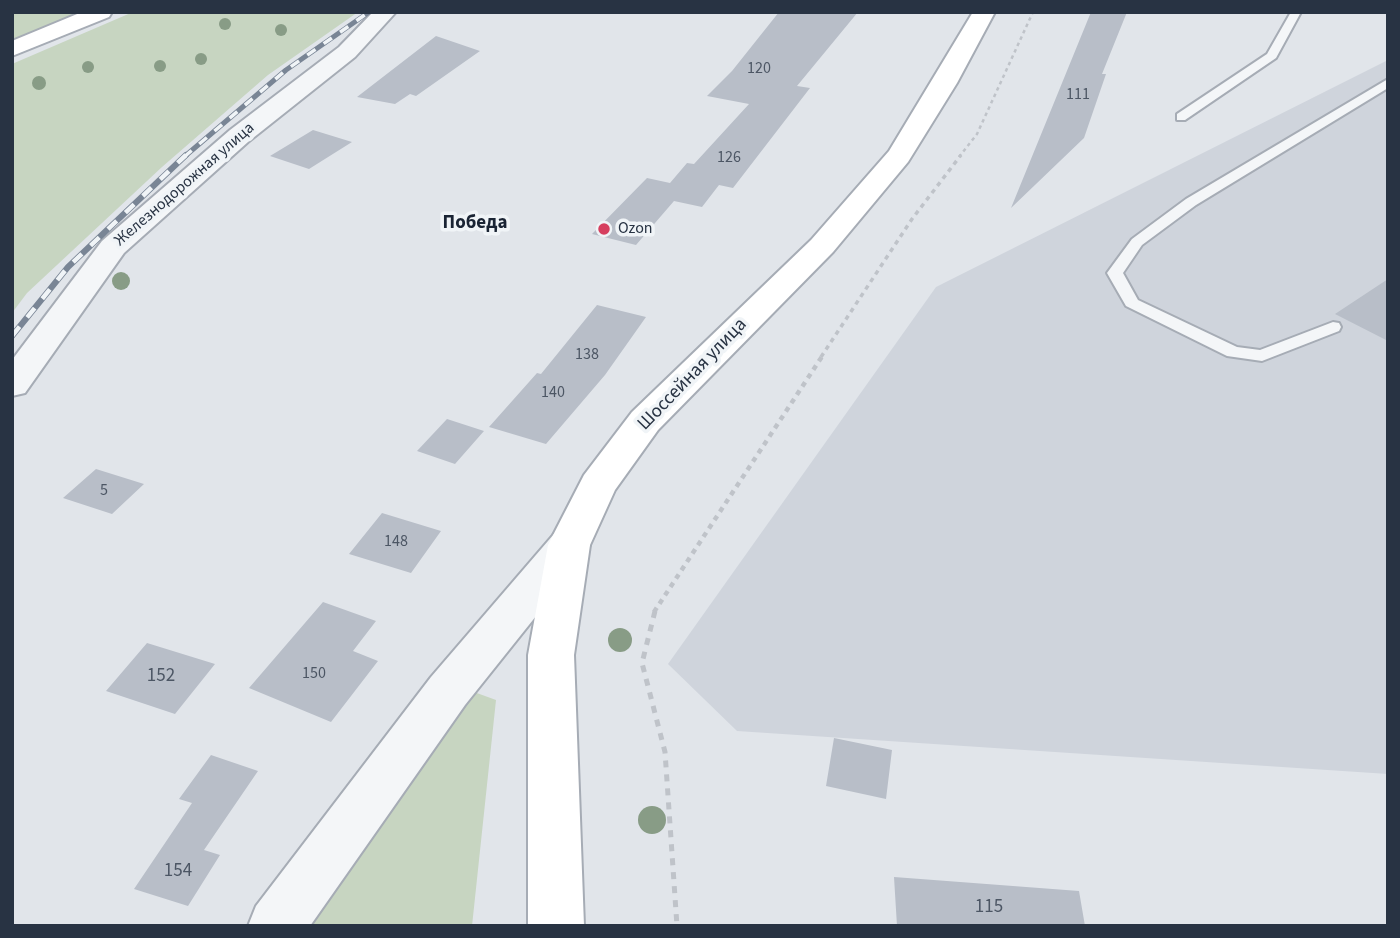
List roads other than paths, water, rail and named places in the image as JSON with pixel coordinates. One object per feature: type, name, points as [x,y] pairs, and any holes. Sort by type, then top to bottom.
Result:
[{"type":"street","points":[[12,49],[101,12]]},
{"type":"street","name":"Железнодорожная улица","points":[[12,385],[113,247],[239,136],[347,52],[385,12]]},
{"type":"street","name":"Шоссейная улица","points":[[556,926],[551,655],[569,545],[598,485],[645,421],[821,246],[899,156],[945,83],[984,12]]},
{"type":"street","points":[[276,926],[448,691],[569,545]]},
{"type":"lane","points":[[1181,117],[1272,56],[1296,12]]},
{"type":"lane","points":[[1333,327],[1262,356],[1233,352],[1132,303],[1115,273],[1138,242],[1191,202],[1388,83]]},
{"type":"railway","points":[[184,157],[286,70],[369,12]]},
{"type":"railway","points":[[12,336],[68,267],[186,155]]},
{"type":"place","name":"Ozon","points":[[604,229]]},
{"type":"district","name":"Победа","points":[[475,224]]}]
